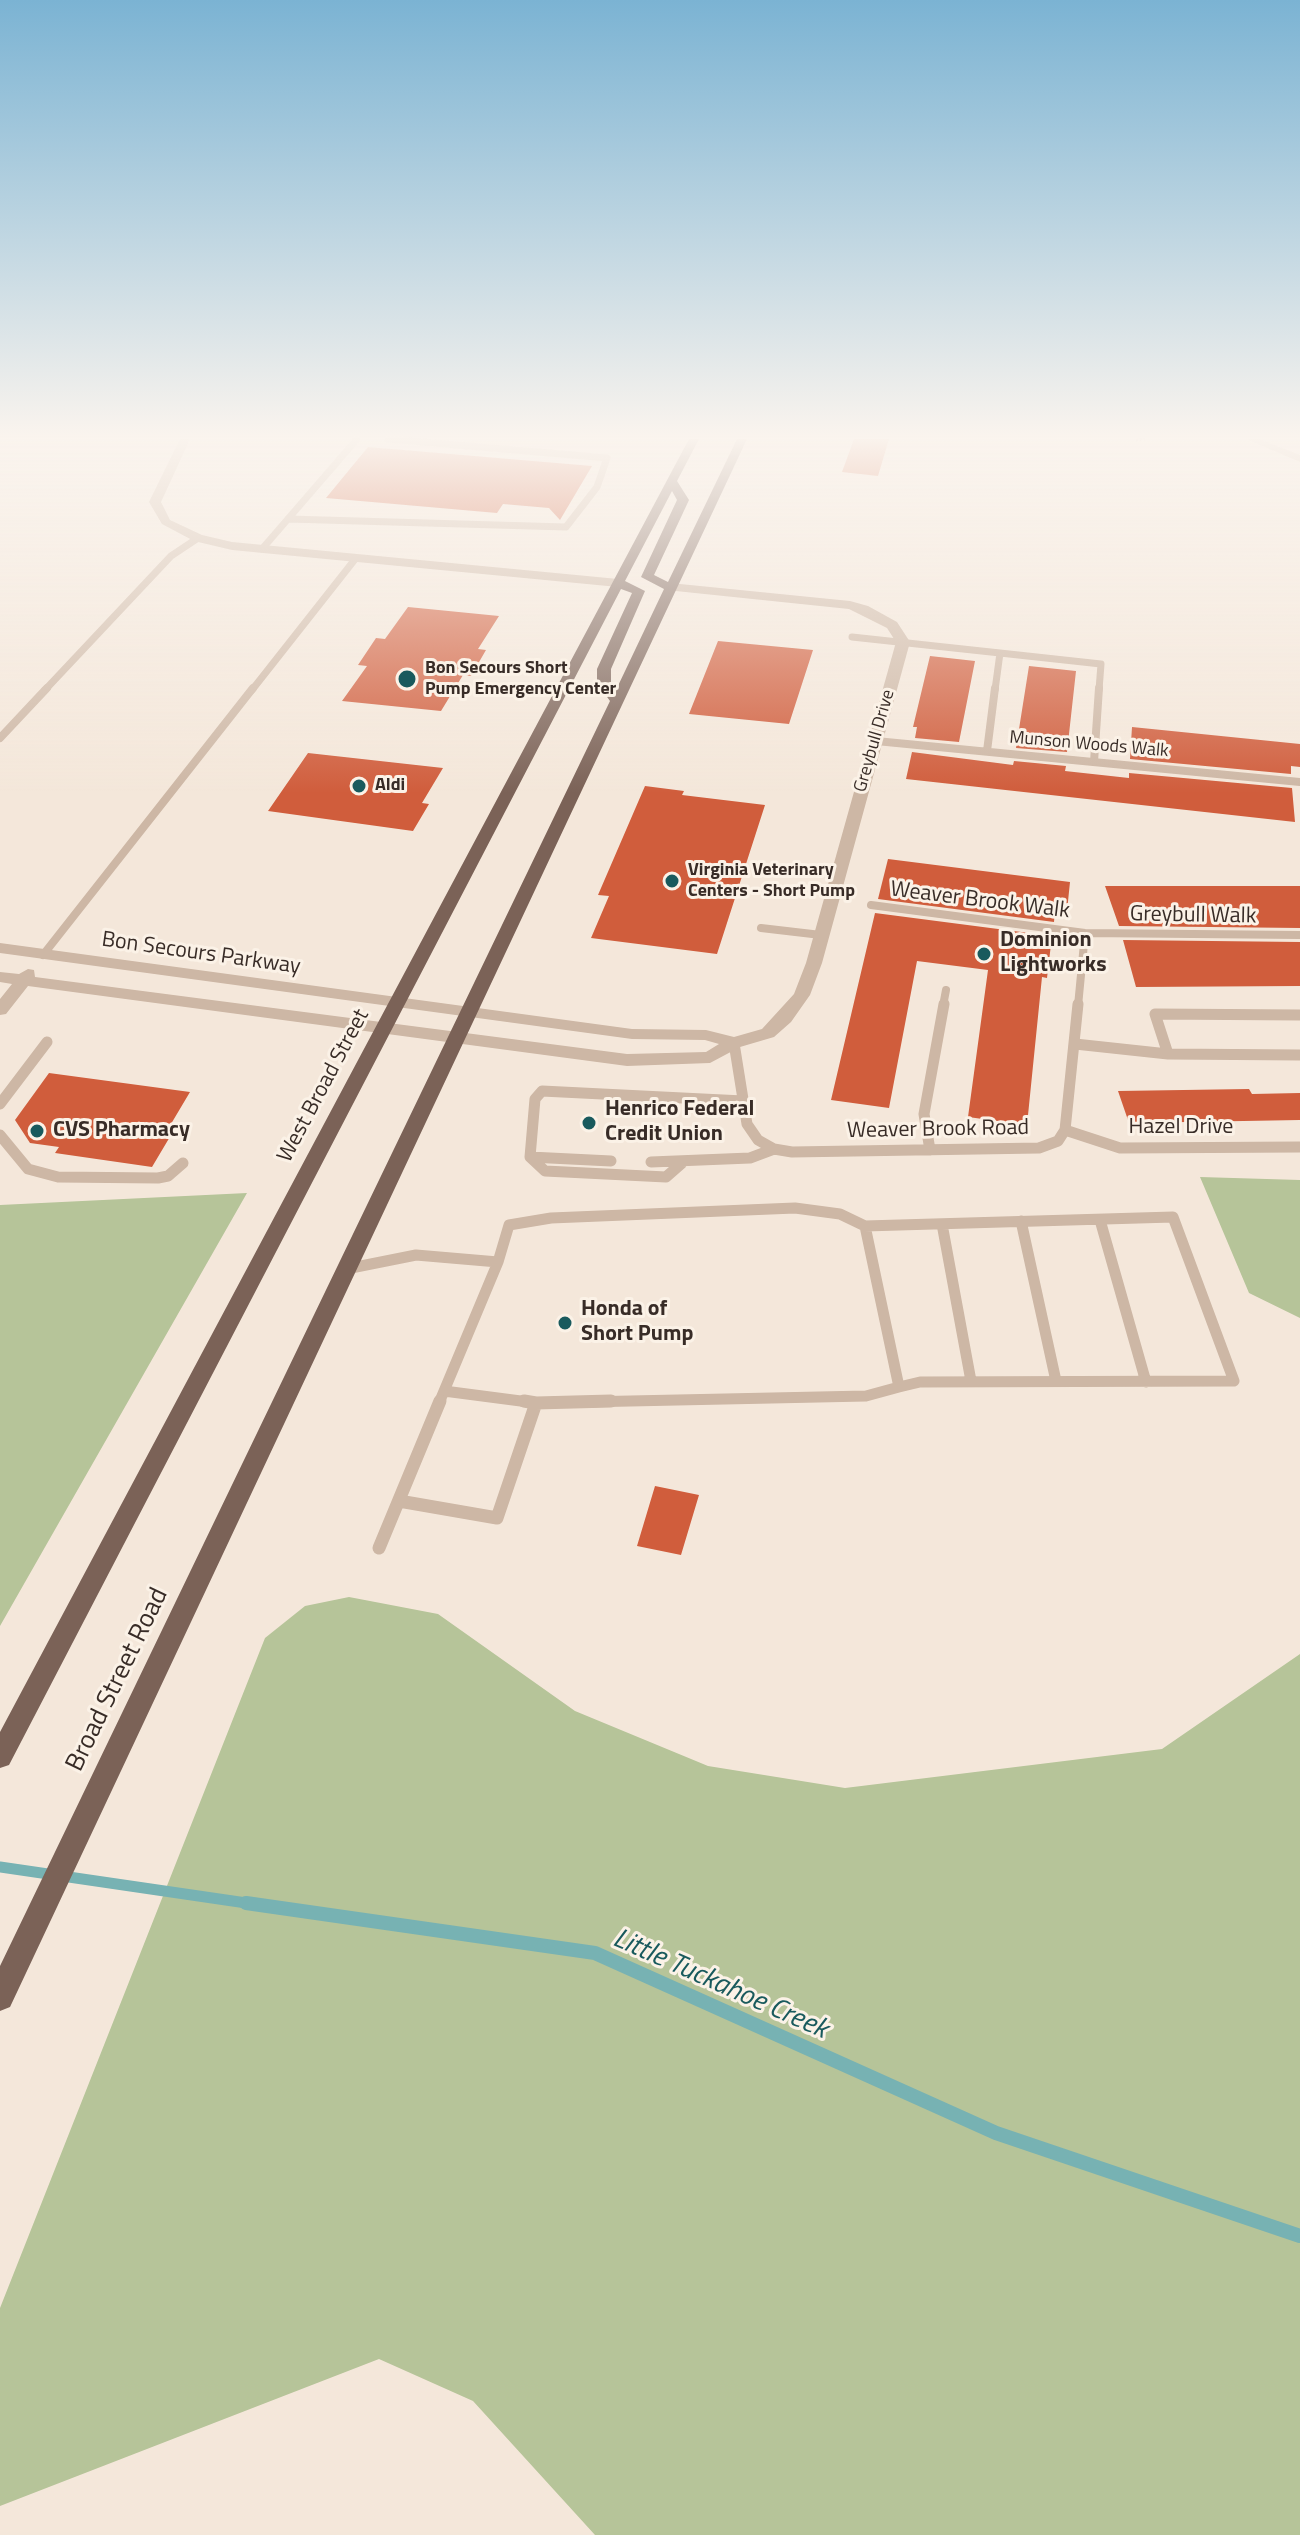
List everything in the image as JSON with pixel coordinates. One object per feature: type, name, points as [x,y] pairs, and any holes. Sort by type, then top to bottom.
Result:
[{"type":"main road","name":"West Broad Street","points":[[0,1757],[632,557]]},
{"type":"main road","points":[[656,557],[647,577],[670,587]]},
{"type":"main road","points":[[346,1269],[684,557]]},
{"type":"main road","points":[[617,701],[604,683],[604,669],[639,591],[618,583]]},
{"type":"main road","name":"Broad Street Road","points":[[0,1997],[346,1269]]},
{"type":"street","points":[[349,557],[618,583]]},
{"type":"street","points":[[670,587],[850,605],[892,625],[903,642]]},
{"type":"street","name":"Greybull Drive","points":[[383,1029],[583,1057],[655,1061],[710,1057],[734,1043],[768,1033],[785,1018],[802,995],[903,642]]},
{"type":"street","name":"Bon Secours Parkway","points":[[0,948],[467,1012]]},
{"type":"street","points":[[0,1010],[43,955]]},
{"type":"street","points":[[0,977],[383,1029]]},
{"type":"street","points":[[467,1012],[632,1034],[706,1035],[734,1043]]},
{"type":"lane","points":[[0,738],[170,557]]},
{"type":"lane","points":[[43,955],[356,558]]},
{"type":"lane","points":[[852,637],[1101,664],[1094,762]]},
{"type":"lane","points":[[987,751],[1000,653]]},
{"type":"lane","name":"Munson Woods Walk","points":[[876,741],[1300,782]]},
{"type":"lane","name":"Weaver Brook Walk","points":[[871,905],[1085,933]]},
{"type":"lane","points":[[761,928],[821,935]]},
{"type":"lane","points":[[1065,1130],[1085,933]]},
{"type":"lane","name":"Greybull Walk","points":[[1085,933],[1300,935]]},
{"type":"lane","points":[[930,1150],[924,1114],[946,990]]},
{"type":"lane","points":[[1168,1054],[1155,1014],[1300,1015]]},
{"type":"lane","points":[[0,1104],[47,1042]]},
{"type":"lane","points":[[734,1043],[747,1124],[758,1140],[774,1149]]},
{"type":"lane","points":[[1075,1044],[1168,1054],[1300,1055]]},
{"type":"lane","points":[[682,1163],[666,1177],[593,1176],[545,1171],[536,1166],[530,1157],[535,1099],[542,1091],[743,1101]]},
{"type":"lane","name":"Weaver Brook Road","points":[[682,1163],[750,1158],[774,1149],[792,1152],[1039,1148],[1058,1141],[1065,1130]]},
{"type":"lane","name":"Hazel Drive","points":[[1065,1130],[1120,1148],[1300,1147]]},
{"type":"lane","points":[[0,1135],[28,1169],[58,1177],[158,1178],[168,1176],[183,1163]]},
{"type":"lane","points":[[530,1157],[611,1161]]},
{"type":"lane","points":[[651,1162],[682,1163]]},
{"type":"lane","points":[[379,1548],[399,1501],[444,1391],[498,1262],[509,1225],[551,1218],[795,1208],[840,1214],[865,1226],[1173,1217],[1234,1381],[920,1382],[866,1396],[536,1403],[444,1391]]},
{"type":"lane","points":[[1100,1220],[1146,1382]]},
{"type":"lane","points":[[1021,1221],[1056,1381]]},
{"type":"lane","points":[[942,1224],[971,1381]]},
{"type":"lane","points":[[865,1226],[899,1387]]},
{"type":"lane","points":[[346,1269],[416,1255],[498,1262]]},
{"type":"lane","points":[[399,1501],[497,1518],[536,1403]]},
{"type":"green space","points":[[1200,1177],[1300,1180],[1300,1318],[1249,1293]]},
{"type":"green space","points":[[247,1193],[0,1626],[0,1205]]},
{"type":"green space","points":[[349,1597],[438,1614],[575,1711],[708,1766],[845,1788],[1162,1749],[1300,1654],[1300,2535],[595,2535],[473,2401],[379,2359],[0,2506],[0,2308],[265,1638],[305,1606]]},
{"type":"building","points":[[408,607],[499,616],[478,649],[486,650],[471,676],[463,675],[441,711],[342,701],[367,666],[358,665],[376,638],[385,639]]},
{"type":"building","points":[[718,641],[813,650],[789,724],[689,714]]},
{"type":"building","points":[[930,656],[975,661],[959,742],[915,738],[917,727],[913,727]]},
{"type":"building","points":[[1029,666],[1076,671],[1067,752],[1016,748]]},
{"type":"building","points":[[1132,727],[1300,744],[1300,767],[1291,766],[1291,774],[1130,759]]},
{"type":"building","points":[[912,752],[1013,765],[1014,761],[1066,766],[1065,771],[1129,778],[1129,773],[1292,788],[1295,822],[906,779]]},
{"type":"building","name":"Aldi","points":[[308,753],[443,768],[422,803],[429,804],[413,831],[268,811]]},
{"type":"building","name":"Virginia Veterinary Centers - Short Pump","points":[[645,786],[684,791],[682,795],[765,805],[717,954],[591,938],[609,896],[598,895]]},
{"type":"building","points":[[888,859],[1070,882],[1067,911],[1055,909],[1054,922],[878,899]]},
{"type":"building","points":[[1105,886],[1300,886],[1300,928],[1119,926]]},
{"type":"building","points":[[875,913],[1052,936],[1047,978],[1042,977],[1027,1125],[968,1117],[988,970],[917,961],[889,1108],[831,1100]]},
{"type":"building","points":[[1123,940],[1300,942],[1300,986],[1136,987]]},
{"type":"building","name":"CVS Pharmacy","points":[[49,1073],[190,1092],[168,1129],[174,1130],[152,1167],[55,1153],[59,1147],[30,1143],[15,1120]]},
{"type":"building","points":[[1249,1089],[1252,1094],[1300,1093],[1300,1120],[1129,1123],[1118,1091]]},
{"type":"building","points":[[655,1486],[699,1495],[681,1555],[637,1546]]},
{"type":"waterway","name":"Little Tuckahoe Creek","points":[[0,1867],[260,1905]]},
{"type":"waterway","name":"Little Tuckahoe Creek","points":[[246,1903],[595,1953],[996,2133],[1300,2236]]},
{"type":"place","name":"Bon Secours Short Pump Emergency Center","points":[[407,679]]},
{"type":"place","name":"Aldi","points":[[359,786]]},
{"type":"place","name":"Virginia Veterinary Centers - Short Pump","points":[[672,881]]},
{"type":"place","name":"Dominion Lightworks","points":[[984,954]]},
{"type":"place","name":"Henrico Federal Credit Union","points":[[589,1123]]},
{"type":"place","name":"CVS Pharmacy","points":[[37,1131]]},
{"type":"place","name":"Honda of Short Pump","points":[[565,1323]]}]
